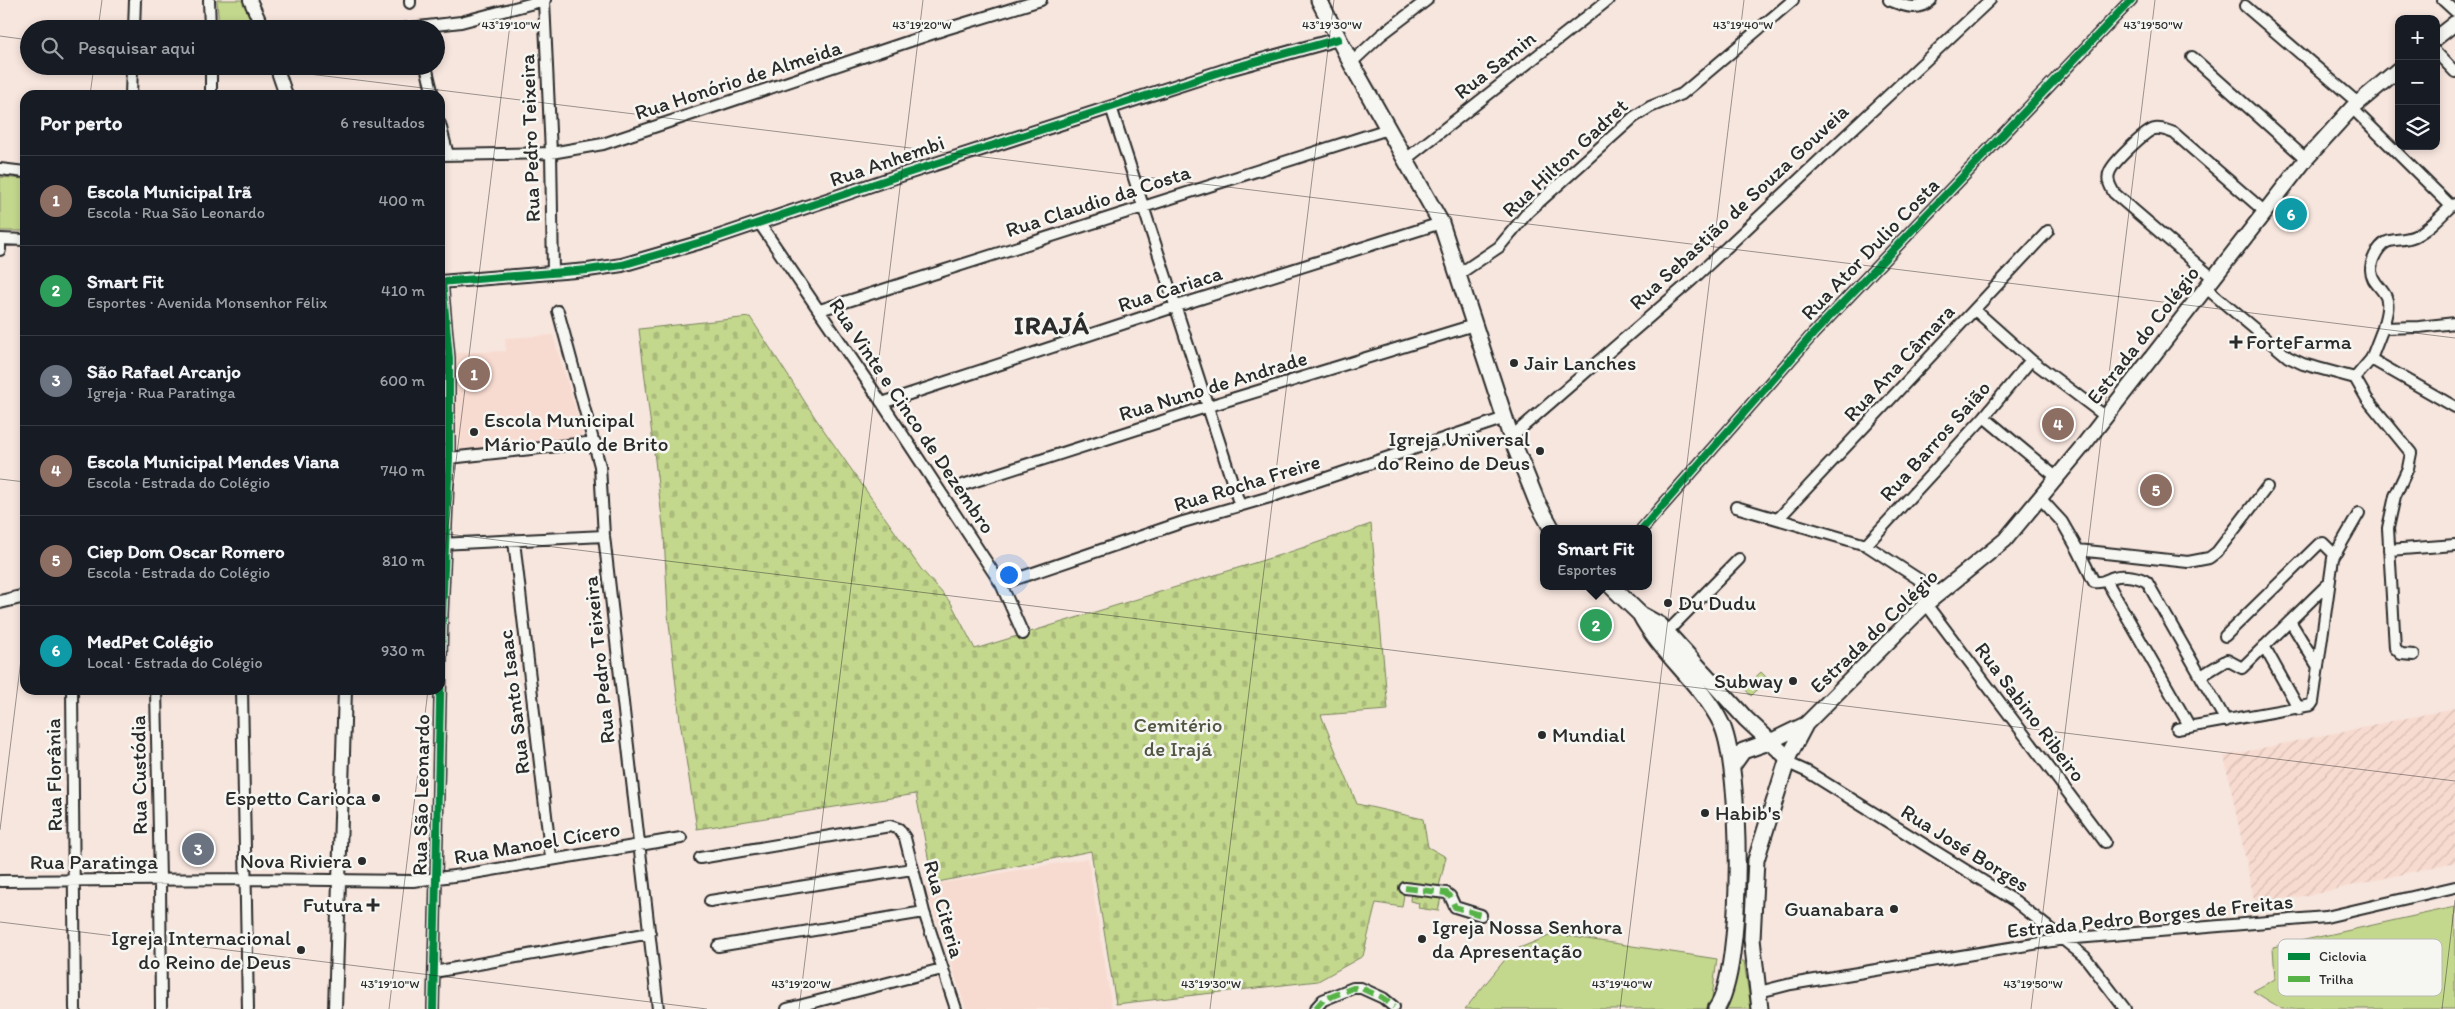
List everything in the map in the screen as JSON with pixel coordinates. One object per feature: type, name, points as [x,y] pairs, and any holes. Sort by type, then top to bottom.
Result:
[{"type":"main road","points":[[1319,0],[1351,63],[1441,223],[1511,437],[1536,502],[1550,525]]},
{"type":"main road","points":[[2440,35],[2455,23]]},
{"type":"main road","name":"Estrada do Colégio","points":[[1788,760],[1806,724],[1926,604],[2005,540],[2306,160],[2355,105],[2395,72]]},
{"type":"main road","points":[[1616,590],[1640,614],[1660,625],[1788,760],[1756,860],[1752,939],[1760,1009]]},
{"type":"main road","points":[[1640,614],[1650,633],[1714,711],[1728,740],[1733,765],[1736,925],[1728,975],[1717,1008]]},
{"type":"main road","points":[[1668,655],[1674,652],[1690,664],[1696,664]]},
{"type":"main road","name":"Estrada do Colégio","points":[[1769,742],[1806,724]]},
{"type":"main road","points":[[1733,765],[1743,751],[1769,742]]},
{"type":"street","points":[[134,20],[135,0]]},
{"type":"street","points":[[209,0],[210,20]]},
{"type":"street","points":[[250,0],[259,20]]},
{"type":"street","points":[[445,24],[461,22],[545,0]]},
{"type":"street","name":"Rua Pedro Teixeira","points":[[545,0],[552,274]]},
{"type":"street","name":"Rua Honório de Almeida","points":[[445,155],[550,153],[620,139],[946,29],[1041,0]]},
{"type":"street","points":[[1351,63],[1381,35],[1427,0]]},
{"type":"street","name":"Rua Samin","points":[[1406,159],[1608,0]]},
{"type":"street","name":"Rua Hilton Gadret","points":[[1459,274],[1499,247],[1528,212],[1634,117],[1650,107],[1682,94],[1793,0]]},
{"type":"street","points":[[1889,0],[1911,7],[1926,5],[1931,0]]},
{"type":"street","name":"Rua Sebastião de Souza Gouveia","points":[[1511,437],[1692,280],[1990,0]]},
{"type":"street","name":"Rua Ator Dulio Costa","points":[[1646,525],[1813,334],[2131,0]]},
{"type":"street","points":[[2443,0],[2455,11]]},
{"type":"street","points":[[2245,6],[2355,105],[2453,205],[2428,228],[2414,236],[2392,240],[2380,247],[2373,259],[2371,270],[2373,279],[2386,297],[2387,305],[2383,328],[2371,359],[2355,378]]},
{"type":"street","name":"Rua Anhembi","points":[[445,282],[552,274],[622,265],[760,224],[895,177],[1228,69],[1338,39]]},
{"type":"street","points":[[2440,56],[2455,72]]},
{"type":"street","points":[[2192,57],[2306,160]]},
{"type":"street","points":[[131,90],[132,75]]},
{"type":"street","points":[[211,75],[211,90]]},
{"type":"street","points":[[279,75],[284,90]]},
{"type":"street","points":[[428,75],[432,90]]},
{"type":"street","points":[[1111,106],[1240,506]]},
{"type":"street","points":[[2264,211],[2174,134],[2163,129],[2154,128],[2145,133],[2110,170],[2108,179],[2114,193],[2288,357],[2303,364],[2355,378],[2367,399],[2411,453],[2411,460],[2395,496],[2390,515],[2389,550],[2395,648],[2401,654],[2414,654]]},
{"type":"street","name":"Rua Claudio da Costa","points":[[820,310],[1388,129]]},
{"type":"street","points":[[0,168],[20,171]]},
{"type":"street","name":"Rua Cariaca","points":[[882,403],[1177,306],[1441,223]]},
{"type":"street","name":"Rua Vinte e Cinco de Dezembro","points":[[760,224],[820,310],[1001,584],[1023,634]]},
{"type":"street","name":"Rua Ana Câmara","points":[[1778,519],[2048,231]]},
{"type":"street","points":[[0,250],[0,240],[20,240]]},
{"type":"street","points":[[1975,310],[2030,360],[2104,416]]},
{"type":"street","name":"Rua Pedro Teixeira","points":[[558,311],[595,442],[603,487],[604,536],[658,1009]]},
{"type":"street","points":[[2383,328],[2419,328],[2455,323]]},
{"type":"street","name":"Rua São Leonardo","points":[[445,325],[448,358],[449,458],[445,515]]},
{"type":"street","name":"Rua Nuno de Andrade","points":[[963,485],[1208,406],[1474,325]]},
{"type":"street","points":[[2371,359],[2455,407]]},
{"type":"street","name":"Rua Barros Saião","points":[[1866,545],[1984,417],[2030,360]]},
{"type":"street","points":[[1984,417],[2056,477]]},
{"type":"street","name":"Rua Rocha Freire","points":[[1001,584],[1183,522],[1240,506],[1505,418]]},
{"type":"street","points":[[449,458],[595,442]]},
{"type":"street","points":[[2078,550],[2188,562],[2209,558],[2217,552],[2268,487]]},
{"type":"street","points":[[2040,498],[2062,522],[2094,582],[2097,583],[2120,576],[2145,580],[2226,721]]},
{"type":"street","points":[[1736,507],[1866,545],[1940,593]]},
{"type":"street","points":[[2177,729],[2306,708],[2313,702],[2334,554],[2359,512]]},
{"type":"street","points":[[445,544],[514,542],[604,536]]},
{"type":"street","name":"Rua Santo Isaac","points":[[514,542],[551,858]]},
{"type":"street","points":[[2225,636],[2318,544],[2323,543],[2334,554]]},
{"type":"street","points":[[2389,550],[2455,545]]},
{"type":"street","points":[[1667,632],[1740,559]]},
{"type":"street","points":[[2106,580],[2190,727]]},
{"type":"street","points":[[2200,676],[2227,660],[2232,660],[2237,667],[2242,668],[2330,583]]},
{"type":"street","points":[[0,602],[20,597]]},
{"type":"street","name":"Rua Sabino Ribeiro","points":[[1926,604],[2105,842]]},
{"type":"street","points":[[2290,621],[2318,667]]},
{"type":"street","points":[[2264,646],[2299,709]]},
{"type":"street","name":"Rua Florânia","points":[[72,695],[75,1009]]},
{"type":"street","name":"Rua Custódia","points":[[156,695],[161,1009]]},
{"type":"street","points":[[242,695],[248,1009]]},
{"type":"street","points":[[336,1009],[338,880],[345,695]]},
{"type":"street","name":"Rua São Leonardo","points":[[433,1009],[440,695]]},
{"type":"street","name":"Rua José Borges","points":[[1788,760],[2015,901],[2064,939],[2096,969],[2125,1009]]},
{"type":"street","name":"Rua Citeria","points":[[700,858],[890,826],[902,832],[924,912],[956,1009]]},
{"type":"street","name":"Rua Manoel Cícero","points":[[338,880],[413,881],[681,838]]},
{"type":"street","points":[[710,901],[912,869]]},
{"type":"street","name":"Rua Paratinga","points":[[0,881],[338,880]]},
{"type":"street","name":"Estrada Pedro Borges de Freitas","points":[[1759,992],[1791,984],[2064,939],[2317,918],[2349,913],[2455,887]]},
{"type":"street","points":[[1405,888],[1446,893],[1450,896],[1455,907],[1481,915]]},
{"type":"street","points":[[718,946],[924,912]]},
{"type":"street","points":[[434,972],[650,933]]},
{"type":"street","points":[[786,1009],[942,969]]},
{"type":"street","points":[[1315,1009],[1323,1000],[1353,988],[1360,988],[1383,998],[1394,1007]]},
{"type":"shaded area","points":[[553,335],[583,433],[579,438],[571,442],[461,450],[458,447],[455,353],[506,351],[505,338]]},
{"type":"shaded area","points":[[2455,708],[2455,862],[2315,894],[2255,904],[2224,756]]},
{"type":"shaded area","points":[[1088,858],[1112,1009],[966,1009],[925,886]]},
{"type":"green space","points":[[217,0],[248,0],[256,20],[218,20]]},
{"type":"green space","points":[[0,177],[20,179],[20,231],[0,231]]},
{"type":"green space","name":"Cemitério de Irajá","points":[[750,317],[816,419],[921,569],[951,603],[975,649],[1293,551],[1371,524],[1388,710],[1321,715],[1357,804],[1423,819],[1428,847],[1446,857],[1438,891],[1405,888],[1402,907],[1376,903],[1363,956],[1318,981],[1116,1004],[1091,851],[933,883],[916,794],[697,829],[680,721],[668,614],[664,534],[639,329]]},
{"type":"green space","points":[[1761,672],[1768,679],[1751,696],[1744,688]]},
{"type":"green space","points":[[1411,891],[1441,897],[1438,911],[1418,908],[1419,903],[1410,901]]},
{"type":"green space","points":[[2455,907],[2455,1009],[2282,1009],[2253,991],[2275,979],[2273,947],[2278,946],[2278,996],[2442,996],[2442,939],[2309,939]]},
{"type":"green space","points":[[1554,934],[1717,959],[1711,1005],[1708,1009],[1465,1009],[1512,951]]},
{"type":"green space","points":[[1735,961],[1744,961],[1751,1009],[1721,1009]]},
{"type":"marked path","points":[[1405,888],[1446,893],[1450,896],[1455,907],[1481,915]]},
{"type":"marked path","points":[[1315,1009],[1323,1000],[1353,988],[1361,988],[1383,998],[1394,1007]]},
{"type":"cycle path","points":[[1646,525],[1813,334],[2131,0]]},
{"type":"cycle path","points":[[445,282],[588,270],[622,265],[708,240],[895,177],[1229,69],[1338,39]]},
{"type":"cycle path","points":[[445,314],[449,358],[449,458],[445,547]]},
{"type":"cycle path","points":[[433,1009],[440,695]]},
{"type":"place","name":"MedPet Colégio","points":[[2291,214]]},
{"type":"place","name":"ForteFarma","points":[[2236,342]]},
{"type":"place","name":"Jair Lanches","points":[[1514,363]]},
{"type":"place","name":"Escola Municipal Irã","points":[[474,374]]},
{"type":"place","name":"Escola Municipal Mendes Viana","points":[[2058,424]]},
{"type":"place","name":"Escola Municipal Mário Paulo de Brito","points":[[474,432]]},
{"type":"place","name":"Igreja Universal do Reino de Deus","points":[[1540,451]]},
{"type":"place","name":"Ciep Dom Oscar Romero","points":[[2156,490]]},
{"type":"place","name":"Du Dudu","points":[[1668,603]]},
{"type":"place","name":"Smart Fit","points":[[1596,625]]},
{"type":"place","name":"Subway","points":[[1793,681]]},
{"type":"place","name":"Mundial","points":[[1542,735]]},
{"type":"place","name":"Espetto Carioca","points":[[376,798]]},
{"type":"place","name":"Habib's","points":[[1705,813]]},
{"type":"place","name":"São Rafael Arcanjo","points":[[198,849]]},
{"type":"place","name":"Nova Riviera","points":[[362,861]]},
{"type":"place","name":"Futura","points":[[373,905]]},
{"type":"place","name":"Guanabara","points":[[1894,909]]},
{"type":"place","name":"Igreja Nossa Senhora da Apresentação","points":[[1422,939]]},
{"type":"place","name":"Igreja Internacional do Reino de Deus","points":[[301,950]]},
{"type":"district","name":"IRAJÁ","points":[[1052,325]]}]
